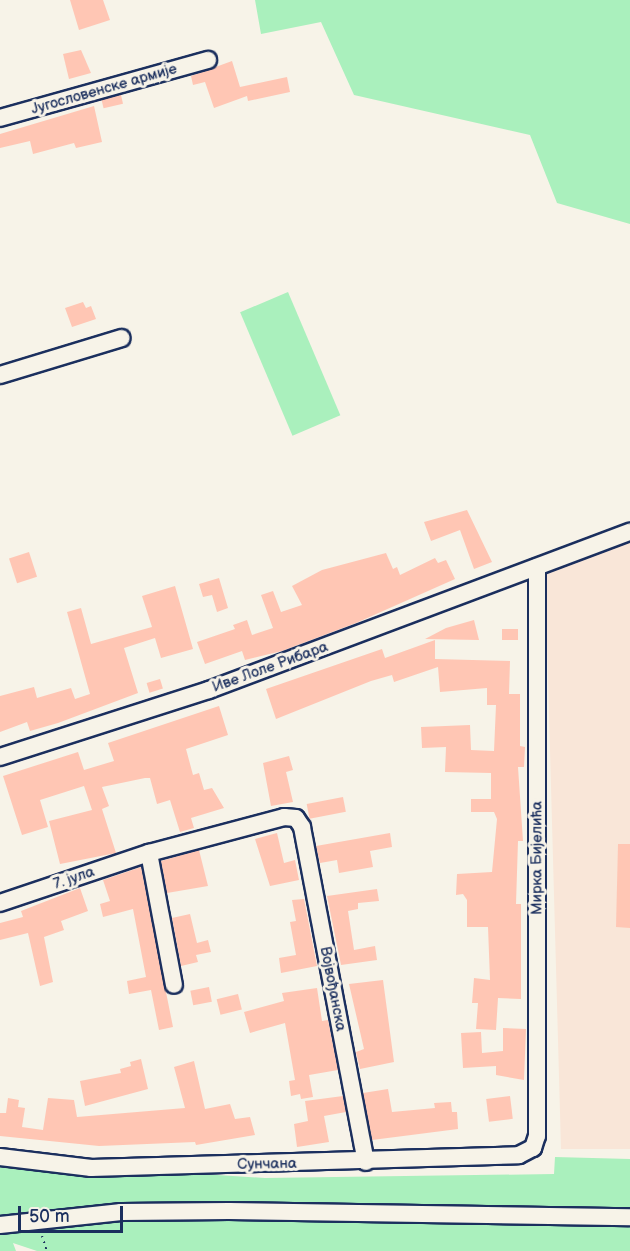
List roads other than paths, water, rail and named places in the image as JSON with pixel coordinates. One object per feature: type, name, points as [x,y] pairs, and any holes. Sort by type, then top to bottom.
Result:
[{"type":"street","name":"Југословенске армије","points":[[0,118],[208,60]]},
{"type":"street","points":[[0,375],[122,338]]},
{"type":"street","name":"Иве Лоле Рибара","points":[[0,757],[209,690],[630,532]]},
{"type":"street","name":"Мирка Бијелића","points":[[533,1148],[537,1136],[537,567]]},
{"type":"street","name":"7. јула","points":[[0,903],[149,853],[284,817],[296,818]]},
{"type":"street","name":"Војвођанска","points":[[296,818],[302,827],[366,1162]]},
{"type":"street","points":[[149,853],[174,985]]},
{"type":"street","name":"Сунчана","points":[[0,1157],[91,1168],[366,1162],[519,1155],[533,1148]]},
{"type":"street","points":[[0,1225],[122,1212],[206,1211],[630,1217]]}]
